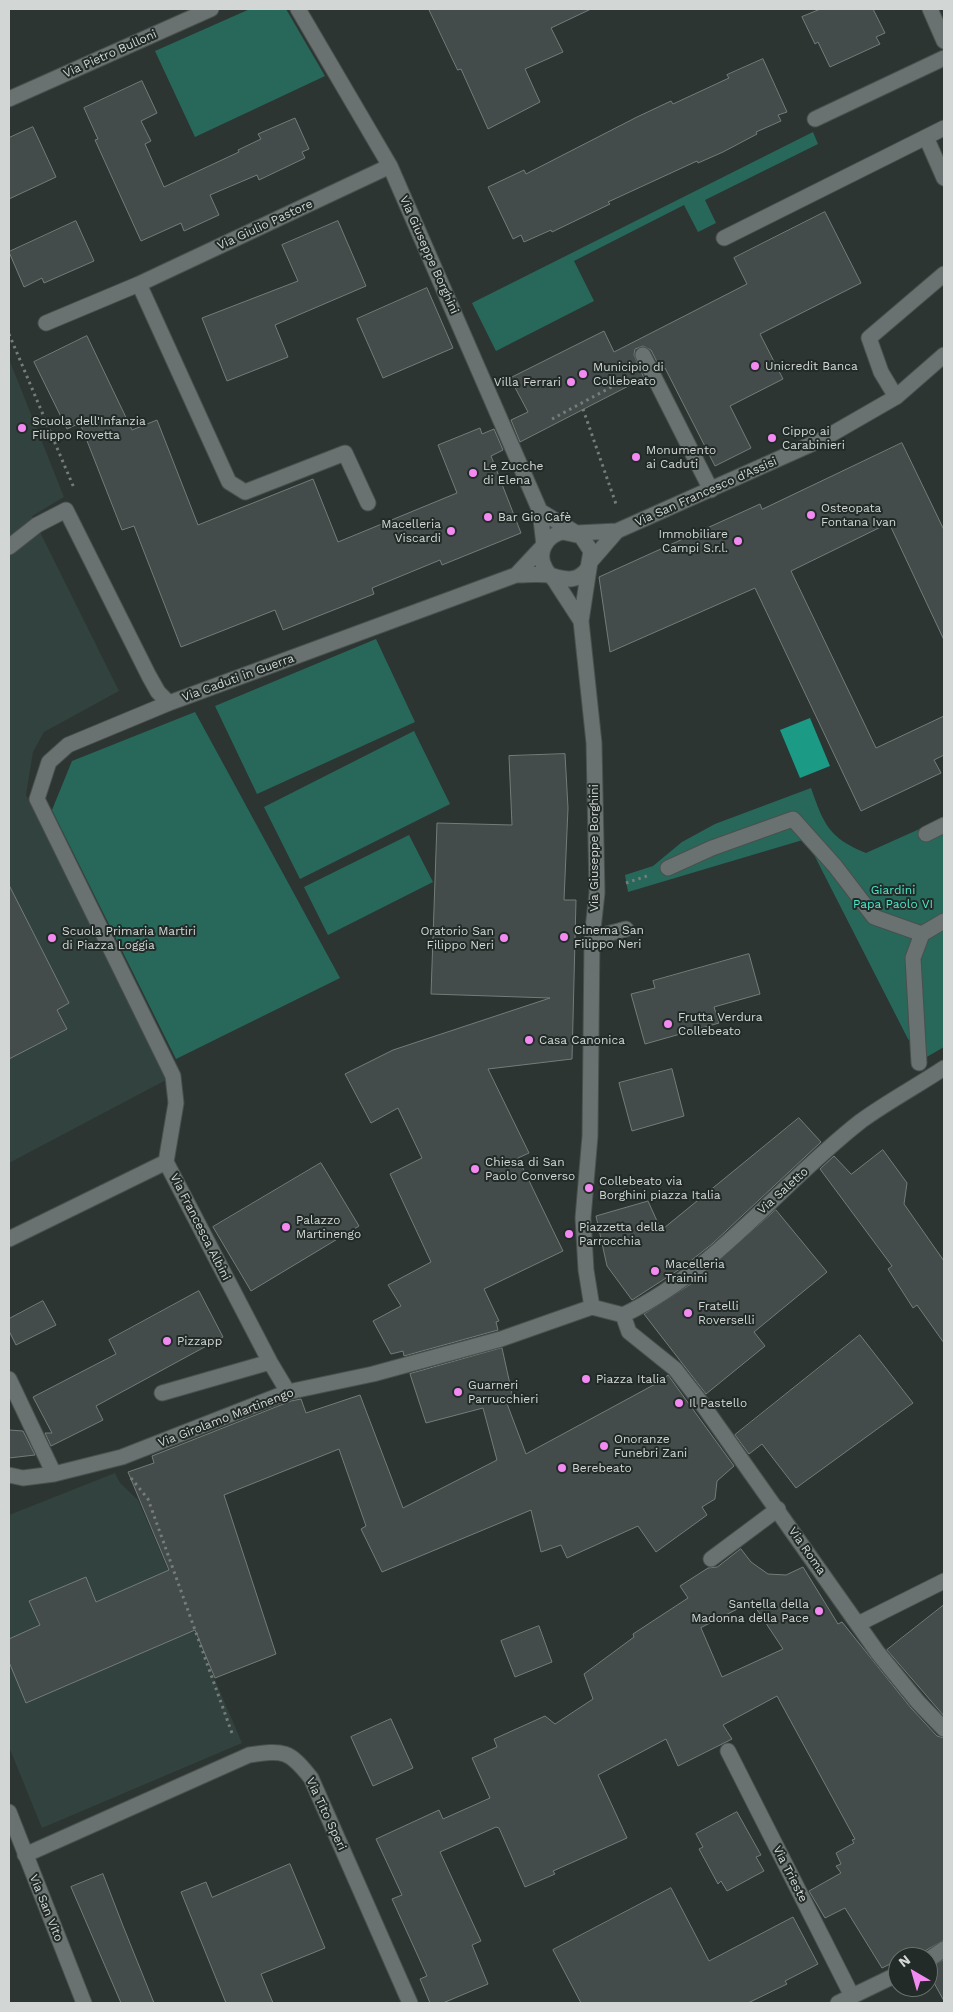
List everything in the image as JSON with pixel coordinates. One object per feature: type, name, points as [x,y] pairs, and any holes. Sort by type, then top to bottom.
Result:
[{"type":"street","name":"Via Pietro Bulloni","points":[[9,99],[211,9]]},
{"type":"street","name":"Via Giuseppe Borghini","points":[[298,9],[390,166],[540,511],[544,545],[543,562],[580,621]]},
{"type":"street","points":[[930,9],[944,41]]},
{"type":"street","points":[[815,119],[944,58]]},
{"type":"street","points":[[724,238],[944,128]]},
{"type":"street","points":[[926,137],[944,178]]},
{"type":"street","name":"Via Giulio Pastore","points":[[46,323],[139,284],[390,166]]},
{"type":"street","points":[[896,397],[881,372],[869,338],[944,274]]},
{"type":"street","points":[[139,284],[229,482],[245,492],[345,453],[368,503]]},
{"type":"street","name":"Via San Francesco d'Assisi","points":[[576,533],[621,530],[823,439],[896,397],[944,354]]},
{"type":"street","points":[[643,355],[711,490]]},
{"type":"street","points":[[9,547],[37,525],[66,510]]},
{"type":"street","name":"Via Caduti in Guerra","points":[[66,510],[149,676],[158,692],[169,703],[516,575],[552,576]]},
{"type":"street","name":"Via Giuseppe Borghini","points":[[540,511],[576,533],[589,545],[590,562],[580,621],[594,743],[596,894],[592,938],[590,1136],[583,1218],[586,1270],[592,1307]]},
{"type":"street","name":"Via San Francesco d'Assisi","points":[[590,562],[621,530]]},
{"type":"street","points":[[544,545],[558,533],[576,533]]},
{"type":"street","name":"Via Caduti in Guerra","points":[[516,575],[544,545]]},
{"type":"street","points":[[552,576],[563,580],[574,579],[585,572],[590,562]]},
{"type":"street","points":[[166,1162],[176,1103],[173,1076],[37,799],[49,762],[68,745],[169,703]]},
{"type":"street","points":[[668,868],[712,848],[793,819],[835,866],[874,917],[922,934]]},
{"type":"street","points":[[926,834],[944,826]]},
{"type":"street","points":[[940,1071],[917,1061],[913,958],[922,934],[944,921]]},
{"type":"street","points":[[592,938],[626,929]]},
{"type":"street","name":"Via Saletto","points":[[624,1315],[654,1301],[730,1240],[861,1121],[940,1071]]},
{"type":"street","name":"Via Francesca Albini","points":[[9,1239],[166,1162],[270,1362],[288,1392]]},
{"type":"street","points":[[592,1307],[624,1315]]},
{"type":"street","name":"Via Girolamo Martinengo","points":[[9,1475],[23,1478],[54,1474],[122,1457],[288,1392],[373,1374],[501,1339],[592,1307]]},
{"type":"street","name":"Via Roma","points":[[624,1315],[629,1332],[675,1369],[778,1509],[858,1624],[896,1674],[944,1729]]},
{"type":"street","points":[[162,1393],[270,1362]]},
{"type":"street","points":[[9,1379],[54,1474]]},
{"type":"street","points":[[711,1559],[778,1509]]},
{"type":"street","points":[[858,1624],[944,1581]]},
{"type":"street","name":"Via Tito Speri","points":[[25,1855],[241,1758],[277,1751],[296,1759],[311,1778],[410,2003]]},
{"type":"street","name":"Via Trieste","points":[[728,1751],[845,2000],[888,1979]]},
{"type":"street","name":"Via San Vito","points":[[9,1812],[84,2003]]},
{"type":"path","points":[[9,334],[76,494],[66,510]]},
{"type":"path","points":[[552,418],[617,384]]},
{"type":"path","points":[[584,409],[621,530]]},
{"type":"path","points":[[122,1457],[132,1480],[148,1499],[241,1758]]},
{"type":"shaded area","name":"Scuola Primaria Martiri di Piazza Loggia","points":[[9,359],[64,497],[32,516],[119,691],[44,732],[33,752],[26,795],[166,1080],[9,1163]]},
{"type":"shaded area","points":[[810,718],[830,766],[800,778],[780,730]]},
{"type":"shaded area","points":[[115,1473],[120,1483],[138,1500],[242,1743],[42,1828],[9,1747],[9,1515]]},
{"type":"green space","points":[[250,9],[286,9],[325,76],[195,137],[155,51]]},
{"type":"green space","points":[[813,132],[818,144],[705,200],[716,223],[698,232],[684,205],[574,261],[594,301],[496,351],[472,303]]},
{"type":"green space","points":[[376,639],[415,722],[257,794],[215,706]]},
{"type":"green space","points":[[195,712],[340,978],[176,1059],[52,810],[72,761]]},
{"type":"green space","points":[[414,731],[450,804],[300,879],[264,807]]},
{"type":"green space","name":"Giardini Papa Paolo VI","points":[[811,788],[824,821],[830,829],[844,842],[866,853],[944,818],[944,1047],[925,1058],[908,1039],[806,839],[628,892],[625,875],[653,866],[682,842],[715,824]]},
{"type":"green space","points":[[409,835],[433,882],[328,935],[304,887]]},
{"type":"building","points":[[429,9],[591,9],[551,28],[563,52],[525,69],[540,102],[488,129],[461,69],[458,70]]},
{"type":"building","points":[[821,9],[873,9],[885,33],[876,37],[880,44],[830,67],[818,42],[815,44],[802,17]]},
{"type":"building","points":[[763,59],[787,112],[778,115],[781,121],[756,132],[757,134],[723,152],[698,163],[697,161],[608,202],[610,204],[552,232],[551,230],[524,242],[521,235],[513,239],[488,187],[524,170],[526,174],[637,117],[671,101],[673,104],[729,78],[727,75]]},
{"type":"building","points":[[142,81],[157,113],[141,121],[151,141],[145,144],[164,187],[239,152],[238,150],[261,139],[258,134],[295,118],[309,149],[302,152],[305,158],[259,180],[257,175],[210,195],[219,215],[184,231],[181,223],[141,241],[95,140],[98,139],[84,108]]},
{"type":"building","points":[[33,127],[56,177],[9,199],[9,138]]},
{"type":"building","points":[[825,212],[861,283],[760,334],[783,379],[730,406],[751,448],[715,466],[665,368],[661,370],[651,350],[643,346],[635,349],[634,355],[644,378],[520,442],[511,420],[528,412],[510,378],[604,331],[614,352],[747,284],[734,258]]},
{"type":"building","points":[[76,221],[94,261],[44,283],[42,278],[24,287],[9,252]]},
{"type":"building","points":[[338,221],[366,286],[275,325],[288,357],[227,381],[202,318],[298,281],[282,245]]},
{"type":"building","points":[[427,288],[453,348],[383,378],[357,319]]},
{"type":"building","points":[[87,336],[132,430],[157,420],[198,525],[313,479],[338,542],[457,493],[438,445],[480,428],[482,434],[494,429],[503,450],[491,456],[521,533],[442,565],[440,560],[372,588],[374,594],[283,630],[275,610],[181,647],[134,526],[122,530],[80,423],[67,429],[34,362]]},
{"type":"building","points":[[902,443],[944,530],[944,640],[889,523],[791,571],[876,748],[944,716],[944,755],[934,760],[941,773],[861,811],[755,588],[610,652],[599,577],[760,504],[762,509]]},
{"type":"building","points":[[565,754],[568,808],[564,900],[576,900],[572,1059],[488,1069],[529,1153],[518,1158],[563,1251],[484,1289],[499,1321],[496,1322],[498,1330],[404,1356],[403,1351],[391,1354],[373,1321],[401,1306],[388,1285],[431,1262],[390,1174],[422,1158],[398,1108],[371,1123],[345,1074],[393,1050],[550,998],[431,994],[437,823],[512,825],[509,756]]},
{"type":"building","points":[[9,885],[69,1003],[57,1010],[67,1029],[9,1059]]},
{"type":"building","points":[[749,954],[760,994],[714,1007],[719,1023],[645,1044],[631,994],[655,988],[653,981]]},
{"type":"building","points":[[672,1069],[684,1116],[632,1131],[619,1083]]},
{"type":"building","points":[[799,1118],[821,1142],[712,1244],[683,1267],[632,1300],[607,1266],[596,1216],[648,1201],[661,1230]]},
{"type":"building","points":[[883,1150],[907,1183],[904,1204],[944,1261],[944,1343],[917,1305],[913,1308],[888,1269],[892,1266],[820,1169],[834,1156],[851,1174]]},
{"type":"building","name":"Palazzo Martinengo","points":[[321,1163],[359,1226],[251,1291],[213,1227]]},
{"type":"building","points":[[776,1210],[827,1272],[754,1332],[765,1346],[706,1394],[644,1314],[694,1282]]},
{"type":"building","points":[[199,1291],[223,1337],[96,1406],[103,1420],[51,1446],[45,1433],[52,1433],[33,1397],[116,1354],[109,1340]]},
{"type":"building","points":[[43,1301],[56,1325],[16,1345],[9,1331],[9,1319]]},
{"type":"building","points":[[860,1335],[913,1403],[796,1488],[762,1444],[749,1454],[735,1435]]},
{"type":"building","points":[[502,1348],[513,1398],[506,1401],[526,1454],[659,1382],[668,1375],[734,1466],[717,1481],[715,1499],[702,1507],[707,1515],[656,1552],[638,1526],[567,1558],[561,1545],[541,1552],[531,1510],[382,1572],[361,1529],[366,1526],[339,1449],[224,1495],[276,1654],[215,1678],[195,1630],[26,1703],[9,1662],[9,1639],[40,1625],[29,1601],[86,1577],[96,1602],[169,1570],[128,1472],[154,1463],[152,1456],[291,1401],[301,1399],[306,1413],[360,1395],[403,1508],[497,1460],[483,1408],[426,1423],[410,1374]]},
{"type":"building","points":[[9,1430],[23,1431],[35,1455],[9,1458]]},
{"type":"building","points":[[741,1549],[751,1562],[768,1574],[786,1575],[803,1567],[838,1624],[842,1622],[911,1708],[937,1736],[944,1738],[944,1940],[932,1947],[888,1947],[888,1965],[882,1968],[845,1908],[825,1918],[809,1891],[841,1873],[836,1866],[841,1864],[836,1853],[854,1843],[852,1840],[855,1839],[777,1696],[723,1725],[732,1739],[678,1766],[666,1739],[598,1775],[627,1838],[553,1871],[555,1874],[525,1887],[499,1828],[496,1827],[440,1852],[481,1941],[472,1945],[488,1984],[443,2003],[430,2003],[420,1979],[427,1976],[392,1899],[402,1895],[376,1839],[439,1810],[443,1819],[490,1798],[472,1758],[497,1747],[494,1739],[545,1716],[555,1724],[593,1699],[584,1674],[634,1637],[633,1634],[688,1598],[680,1586],[708,1568],[717,1567]],"holes":[[[752,1602],[783,1649],[722,1677],[701,1628]]]},
{"type":"building","points":[[944,1605],[944,1716],[887,1650]]},
{"type":"building","points":[[539,1626],[552,1662],[515,1677],[501,1641]]},
{"type":"building","points":[[391,1719],[413,1768],[373,1786],[351,1737]]},
{"type":"building","points":[[737,1812],[761,1855],[756,1857],[764,1871],[727,1891],[721,1881],[718,1884],[699,1849],[703,1847],[696,1834]]},
{"type":"building","points":[[290,1864],[325,1948],[261,1974],[273,2003],[226,2003],[181,1892],[206,1882],[212,1897]]},
{"type":"building","points":[[103,1874],[154,2003],[121,2003],[71,1887]]},
{"type":"building","points":[[671,1888],[709,1961],[793,1917],[818,1964],[785,1981],[787,1984],[748,2003],[581,2003],[553,1950]]},
{"type":"building","points":[[944,1960],[944,2001],[938,1990],[938,1963]]},
{"type":"place","name":"Unicredit Banca","points":[[755,366]]},
{"type":"place","name":"Municipio di Collebeato","points":[[583,374]]},
{"type":"place","name":"Villa Ferrari","points":[[571,382]]},
{"type":"place","name":"Scuola dell'Infanzia Filippo Rovetta","points":[[22,428]]},
{"type":"place","name":"Cippo ai Carabinieri","points":[[772,438]]},
{"type":"place","name":"Monumento ai Caduti","points":[[636,457]]},
{"type":"place","name":"Le Zucche di Elena","points":[[473,473]]},
{"type":"place","name":"Osteopata Fontana Ivan","points":[[811,515]]},
{"type":"place","name":"Bar Gio Cafè","points":[[488,517]]},
{"type":"place","name":"Macelleria Viscardi","points":[[451,531]]},
{"type":"place","name":"Immobiliare Campi S.r.l.","points":[[738,541]]},
{"type":"place","name":"Cinema San Filippo Neri","points":[[564,937]]},
{"type":"place","name":"Scuola Primaria Martiri di Piazza Loggia","points":[[52,938]]},
{"type":"place","name":"Oratorio San Filippo Neri","points":[[504,938]]},
{"type":"place","name":"Frutta Verdura Collebeato","points":[[668,1024]]},
{"type":"place","name":"Casa Canonica","points":[[529,1040]]},
{"type":"place","name":"Chiesa di San Paolo Converso","points":[[475,1169]]},
{"type":"place","name":"Collebeato via Borghini piazza Italia","points":[[589,1188]]},
{"type":"place","name":"Palazzo Martinengo","points":[[286,1227]]},
{"type":"place","name":"Piazzetta della Parrocchia","points":[[569,1234]]},
{"type":"place","name":"Macelleria Trainini","points":[[655,1271]]},
{"type":"place","name":"Fratelli Roverselli","points":[[688,1313]]},
{"type":"place","name":"Pizzapp","points":[[167,1341]]},
{"type":"place","name":"Piazza Italia","points":[[586,1379]]},
{"type":"place","name":"Guarneri Parrucchieri","points":[[458,1392]]},
{"type":"place","name":"Il Pastello","points":[[679,1403]]},
{"type":"place","name":"Onoranze Funebri Zani","points":[[604,1446]]},
{"type":"place","name":"Berebeato","points":[[562,1468]]},
{"type":"place","name":"Santella della Madonna della Pace","points":[[819,1611]]}]
